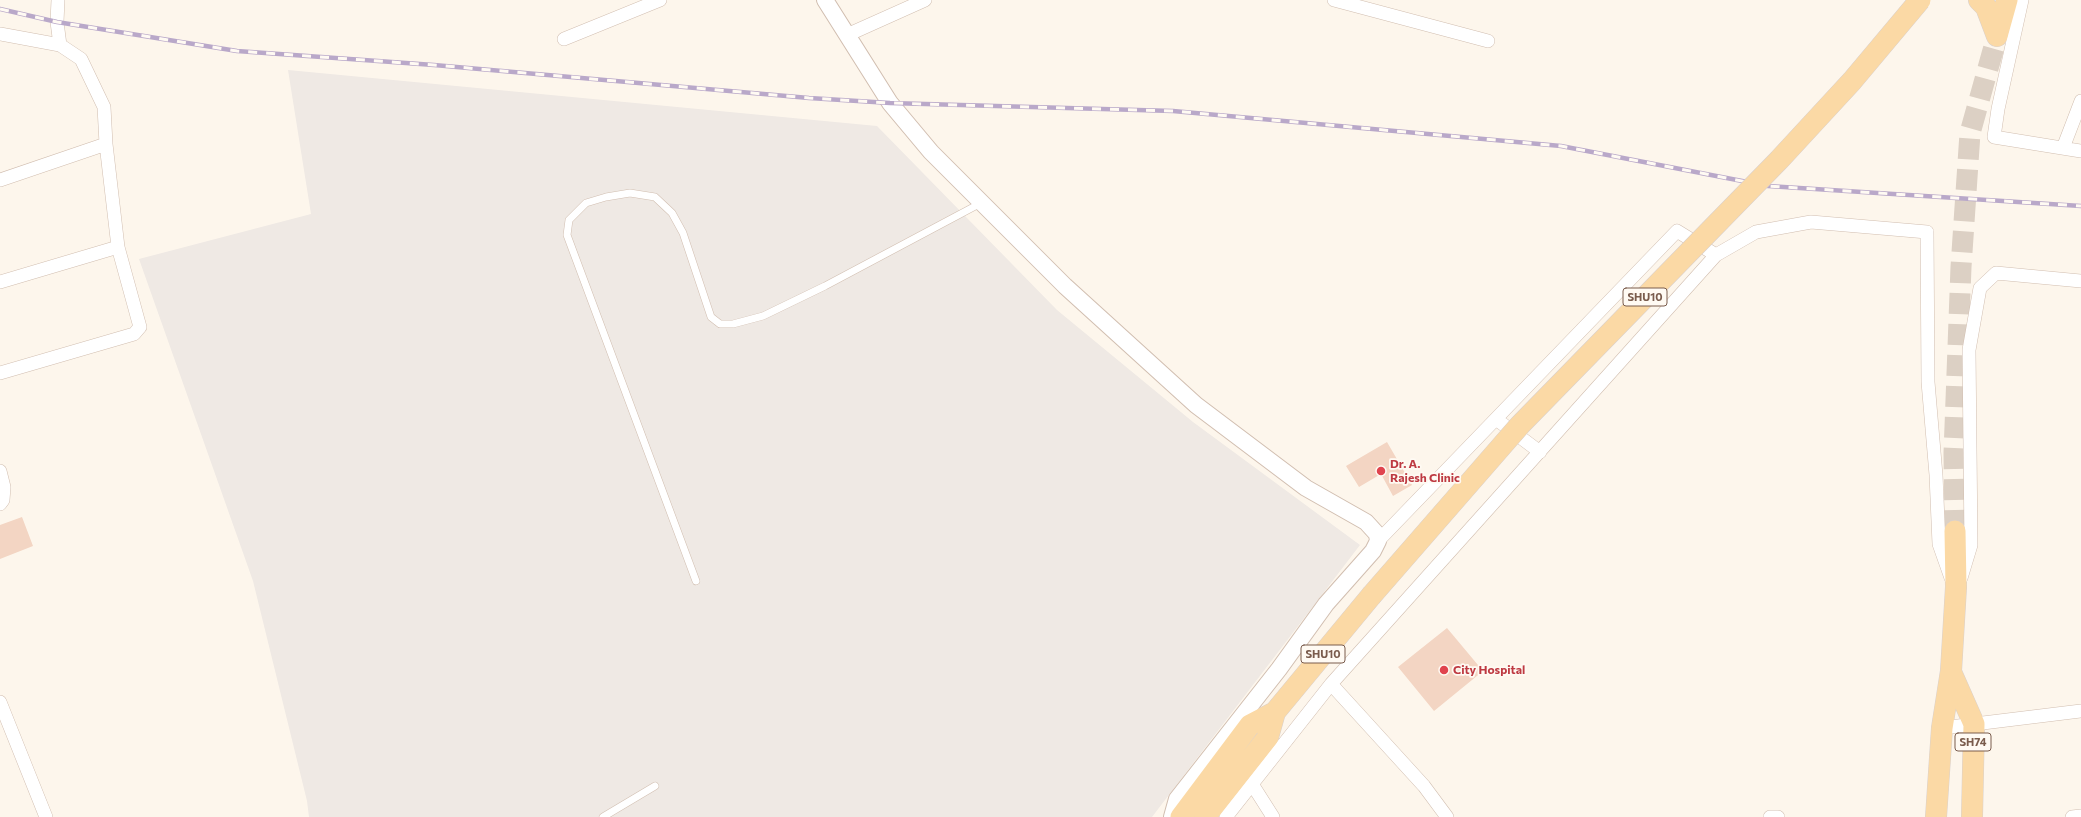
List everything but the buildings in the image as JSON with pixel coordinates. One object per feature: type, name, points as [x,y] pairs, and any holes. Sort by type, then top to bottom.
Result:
[{"type":"main road","name":"SHU10","points":[[1181,817],[1250,725],[1275,712],[1371,596],[1520,425],[1779,160],[1852,81],[1920,0]]},
{"type":"main road","points":[[1979,0],[1986,7],[1997,36],[2007,0]]},
{"type":"main road","name":"SH74","points":[[1936,817],[1942,728],[1951,671],[1956,593],[1955,531]]},
{"type":"main road","name":"SH74","points":[[1951,671],[1974,724],[1972,817]]},
{"type":"main road","name":"SHU10","points":[[1205,817],[1268,737],[1275,712]]},
{"type":"street","points":[[58,0],[57,22],[60,45]]},
{"type":"street","points":[[564,39],[660,0]]},
{"type":"street","points":[[825,0],[890,103],[931,152],[1065,286],[1196,405],[1306,488],[1366,522],[1377,534],[1378,541]]},
{"type":"street","points":[[847,36],[925,0]]},
{"type":"street","points":[[1334,0],[1488,41]]},
{"type":"street","points":[[2022,0],[1998,109],[1994,137],[2081,151]]},
{"type":"street","points":[[0,34],[60,45],[81,59],[104,107],[106,144],[118,247],[140,322],[138,331],[134,334],[0,373]]},
{"type":"street","points":[[2063,148],[2081,101]]},
{"type":"street","points":[[0,180],[106,144]]},
{"type":"street","points":[[1226,817],[1331,684],[1716,255],[1756,232],[1811,222],[1927,232],[1928,382],[1936,475],[1939,544],[1956,593]]},
{"type":"street","points":[[1172,817],[1177,799],[1279,668],[1326,604],[1373,551],[1378,541],[1677,231],[1716,255]]},
{"type":"street","points":[[0,282],[118,247]]},
{"type":"street","points":[[1956,593],[1971,544],[1969,350],[1980,288],[1996,273],[2081,281]]},
{"type":"street","points":[[1496,419],[1540,452]]},
{"type":"street","points":[[0,471],[4,487],[3,500],[0,504]]},
{"type":"street","points":[[1331,684],[1424,786],[1447,817]]},
{"type":"street","points":[[0,702],[46,817]]},
{"type":"street","points":[[1942,728],[2081,712]]},
{"type":"street","points":[[1252,784],[1273,817]]},
{"type":"street","points":[[2072,817],[2081,816]]},
{"type":"street","points":[[1770,817],[1778,817]]},
{"type":"lane","points":[[696,580],[567,235],[569,220],[586,203],[606,197],[630,193],[655,197],[672,213],[683,233],[711,317],[720,324],[733,324],[763,316],[825,286],[981,203]]},
{"type":"lane","points":[[603,817],[655,786]]},
{"type":"shaded area","points":[[288,70],[877,126],[1057,310],[1193,422],[1360,545],[1152,817],[309,817],[307,801],[253,581],[139,259],[311,214]]},
{"type":"tunnel","points":[[1955,531],[1954,453],[1961,267],[1970,133],[1997,36]]},
{"type":"railway","points":[[0,9],[57,22],[237,51],[434,65],[809,98],[890,103],[1173,111],[1561,146],[1768,186],[2081,206]]},
{"type":"place","name":"Dr. A. Rajesh Clinic","points":[[1381,471]]},
{"type":"place","name":"City Hospital","points":[[1444,670]]}]
